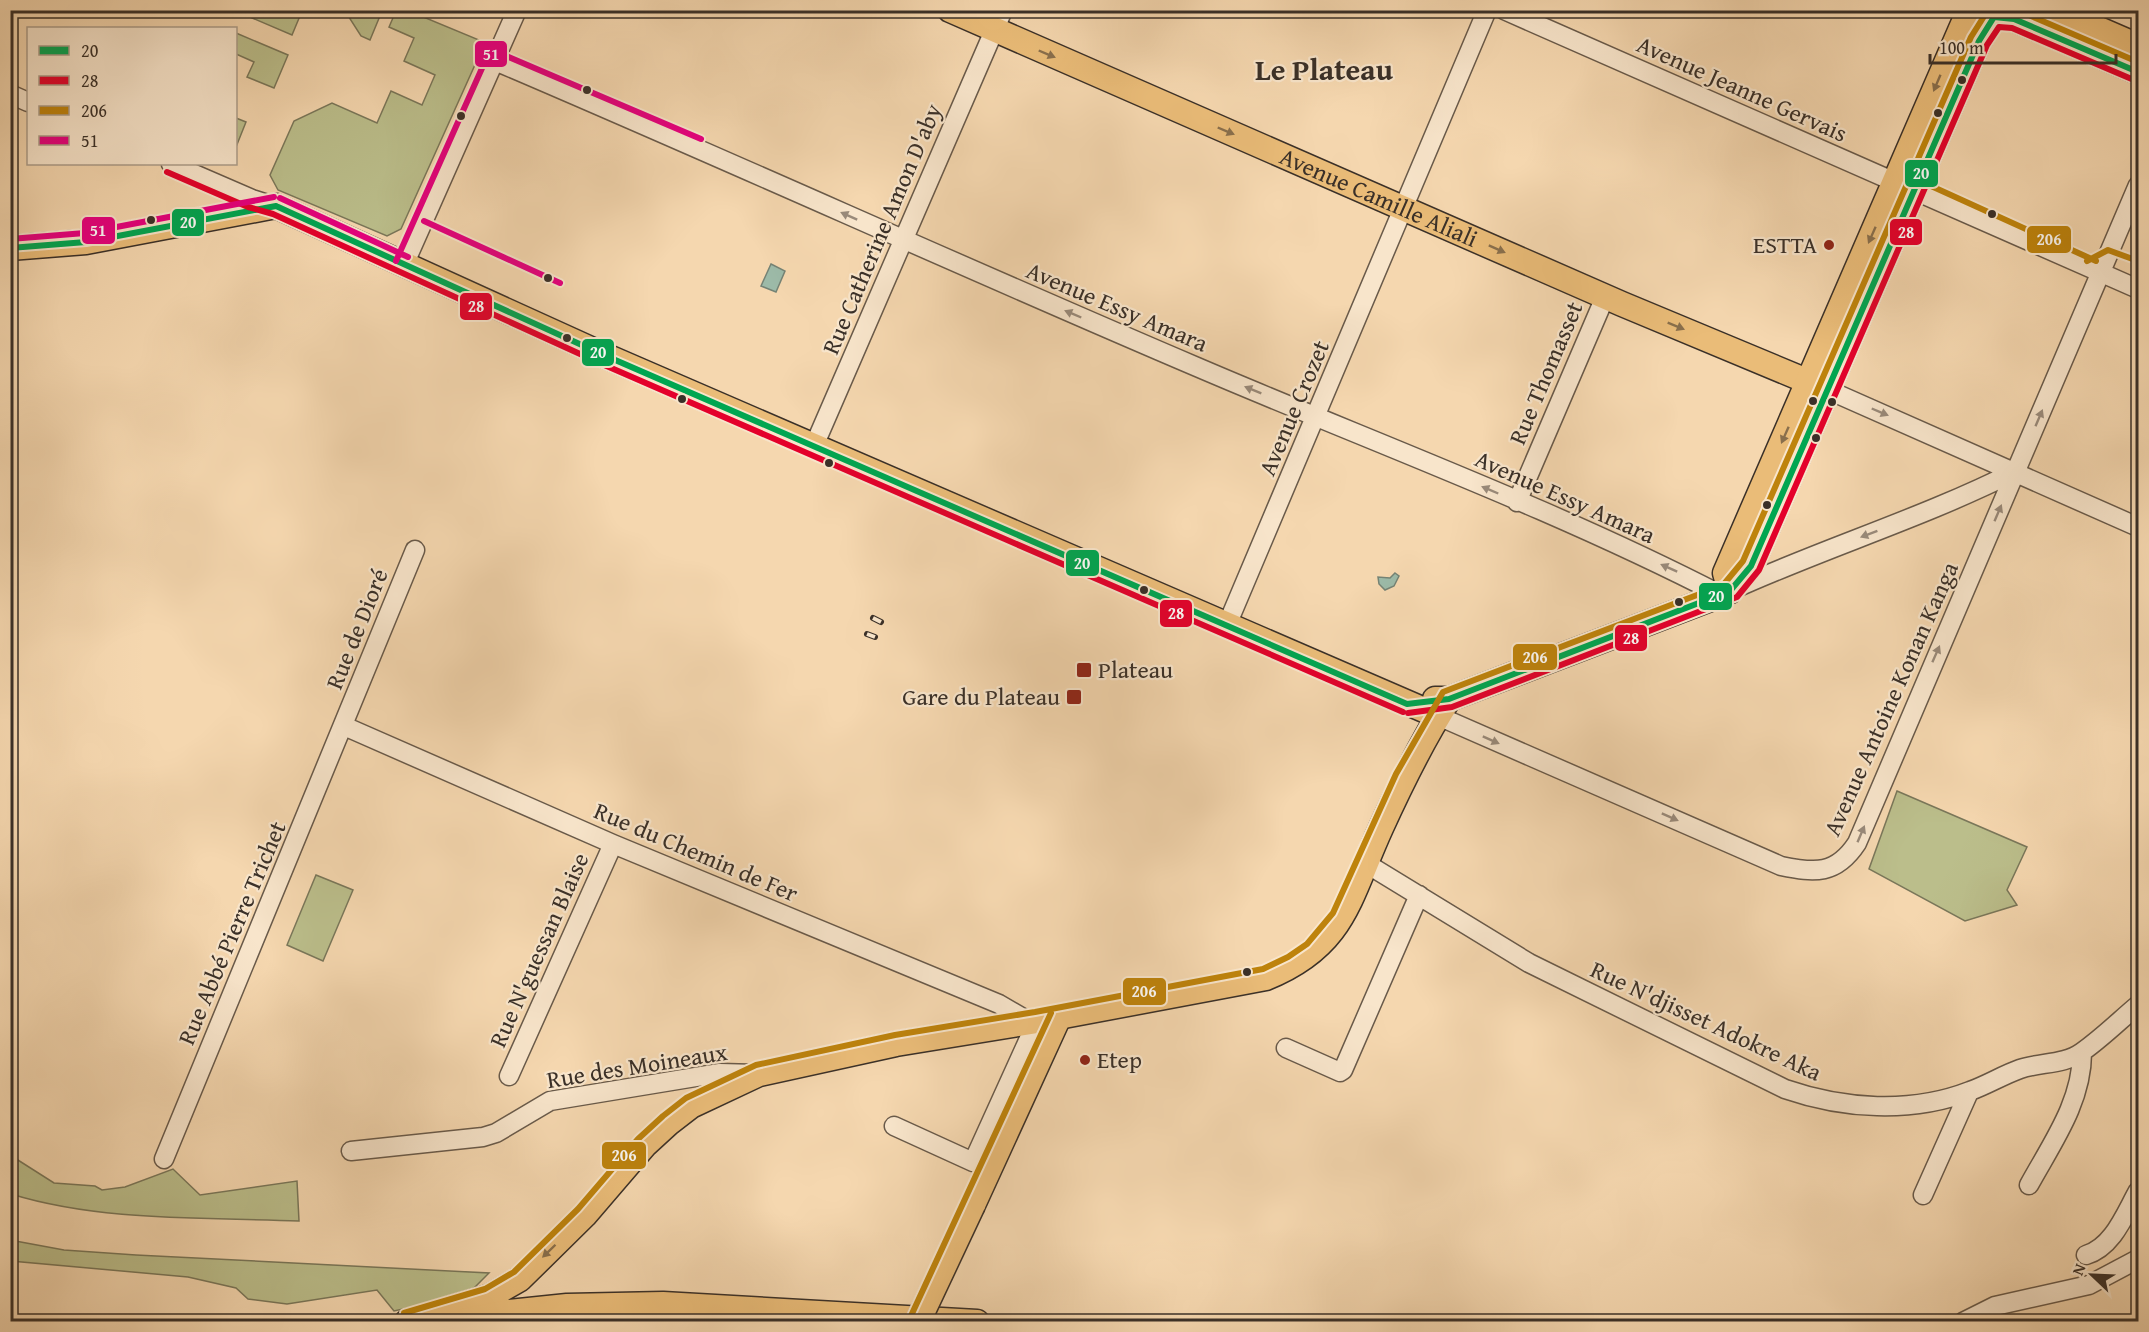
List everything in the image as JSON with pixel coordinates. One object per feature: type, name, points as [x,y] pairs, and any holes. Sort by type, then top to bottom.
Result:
[{"type":"main road","name":"Avenue Camille Aliali","points":[[950,10],[998,20],[1405,209],[1605,297],[1817,385]]},
{"type":"main road","points":[[1906,185],[1969,10]]},
{"type":"main road","points":[[2055,10],[2139,46]]},
{"type":"main road","points":[[10,248],[38,248],[86,242],[276,206],[814,446],[1407,704],[1444,707],[1725,593],[1751,566],[1761,545],[1817,385],[1906,185],[1994,14],[2014,20],[2139,72]]},
{"type":"main road","points":[[407,1322],[479,1301],[500,1292],[520,1279],[585,1215],[645,1145],[669,1123],[691,1106],[759,1074],[896,1044],[1042,1020],[1266,978],[1294,967],[1315,951],[1336,927],[1353,900],[1387,813],[1444,707]]},
{"type":"main road","points":[[918,1322],[973,1204],[1042,1020]]},
{"type":"main road","points":[[458,1322],[508,1312],[567,1306],[663,1304],[977,1322]]},
{"type":"street","points":[[404,265],[517,10]]},
{"type":"street","name":"Avenue Crozet","points":[[1227,625],[1405,209],[1487,10]]},
{"type":"street","name":"Avenue Jeanne Gervais","points":[[1504,10],[2139,289]]},
{"type":"street","name":"Rue Catherine Amon D'aby","points":[[814,446],[998,20]]},
{"type":"street","name":"Avenue Essy Amara","points":[[495,61],[697,147],[903,240],[1200,369],[1316,416],[1725,593]]},
{"type":"street","points":[[10,94],[27,102]]},
{"type":"street","points":[[173,165],[252,199],[276,206]]},
{"type":"street","name":"Avenue Antoine Konan Kanga","points":[[1444,707],[1781,866],[1819,871],[1833,867],[1848,856],[1857,843],[2016,471],[2097,271],[2139,185]]},
{"type":"street","name":"Rue Thomasset","points":[[1517,502],[1605,297]]},
{"type":"street","points":[[1817,385],[2139,527]]},
{"type":"street","points":[[1725,593],[1788,564],[1959,500],[2016,471]]},
{"type":"street","name":"Rue de Dioré","points":[[344,726],[415,550]]},
{"type":"street","name":"Rue du Chemin de Fer","points":[[344,726],[614,844],[1042,1020]]},
{"type":"street","name":"Rue Abbé Pierre Trichet","points":[[164,1159],[344,726]]},
{"type":"street","name":"Rue N'guessan Blaise","points":[[509,1076],[614,844]]},
{"type":"street","name":"Rue N'djisset Adokre Aka","points":[[1367,864],[1529,963],[1785,1089],[1821,1101],[1854,1106],[1938,1101],[1970,1092],[2022,1068],[2069,1059],[2082,1053],[2139,1005]]},
{"type":"street","points":[[1286,1048],[1340,1072],[1343,1070],[1419,895]]},
{"type":"street","points":[[894,1126],[973,1161],[1042,1020]]},
{"type":"street","points":[[2029,1185],[2076,1097],[2082,1073],[2082,1053]]},
{"type":"street","name":"Rue des Moineaux","points":[[351,1151],[483,1137],[496,1133],[550,1101],[720,1073],[759,1074]]},
{"type":"street","points":[[1923,1195],[1970,1092]]},
{"type":"street","points":[[2086,1255],[2099,1251],[2107,1243],[2139,1191]]},
{"type":"street","points":[[1964,1322],[1995,1306],[2089,1285],[2139,1259]]},
{"type":"green space","points":[[236,11],[302,11],[292,35]]},
{"type":"green space","points":[[345,11],[382,11],[370,40],[361,36]]},
{"type":"green space","points":[[396,11],[409,11],[479,40],[483,47],[401,229],[387,236],[278,190],[270,175],[294,121],[332,103],[377,123],[391,91],[422,105],[435,75],[404,61],[414,38],[389,27]]},
{"type":"green space","points":[[237,33],[288,55],[274,88],[247,77],[254,62],[237,54]]},
{"type":"green space","points":[[237,118],[246,122],[237,144]]},
{"type":"green space","points":[[1897,791],[2027,847],[2007,890],[2017,905],[1965,921],[1869,869]]},
{"type":"green space","points":[[316,875],[353,890],[323,961],[287,945]]},
{"type":"green space","points":[[10,1155],[54,1183],[95,1186],[102,1190],[125,1187],[173,1169],[200,1195],[297,1181],[299,1221],[117,1214],[46,1203],[11,1194]]},
{"type":"green space","points":[[10,1240],[64,1250],[136,1255],[489,1273],[467,1295],[394,1311],[377,1290],[287,1304],[248,1299],[236,1288],[188,1277],[11,1261]]},
{"type":"shaded area","points":[[771,264],[785,271],[776,292],[761,286]]},
{"type":"shaded area","points":[[1395,573],[1399,576],[1394,586],[1385,590],[1379,584],[1378,577],[1390,578]]},
{"type":"railway","points":[[873,618],[881,622]]},
{"type":"railway","points":[[867,634],[875,637]]},
{"type":"transit line","name":"206","points":[[404,1313],[485,1289],[514,1272],[578,1209],[638,1139],[663,1116],[686,1098],[756,1065],[895,1035],[1035,1012],[1263,969],[1288,957],[1307,944],[1333,913],[1396,774],[1443,692],[1718,587],[1724,584],[1743,561],[1971,37],[1988,10]]},
{"type":"transit line","name":"206","points":[[2017,10],[2138,62]]},
{"type":"transit line","name":"20","points":[[1407,704],[1449,699],[1730,591],[1751,566],[1979,41],[1994,17],[2014,19],[2138,72]]},
{"type":"transit line","name":"28","points":[[1408,713],[1452,707],[1737,597],[1759,570],[1987,45],[1999,27],[2012,28],[2134,80]]},
{"type":"transit line","name":"51","points":[[396,261],[487,57],[492,53],[499,53],[701,139]]},
{"type":"transit line","name":"28","points":[[167,172],[248,207],[273,214],[602,364],[1403,712]]},
{"type":"transit line","name":"206","points":[[1920,181],[2096,261]]},
{"type":"transit line","name":"51","points":[[10,239],[85,233],[274,197]]},
{"type":"transit line","name":"51","points":[[280,198],[408,257]]},
{"type":"transit line","name":"20","points":[[276,206],[606,356],[1407,704]]},
{"type":"transit line","name":"20","points":[[10,248],[86,242],[276,206]]},
{"type":"transit line","name":"51","points":[[424,221],[560,283]]},
{"type":"transit line","name":"206","points":[[2087,261],[2108,250],[2138,261]]},
{"type":"transit line","name":"206","points":[[910,1318],[1051,1013]]},
{"type":"place","name":"ESTTA","points":[[1829,245]]},
{"type":"place","name":"Plateau","points":[[1084,670]]},
{"type":"place","name":"Gare du Plateau","points":[[1074,697]]},
{"type":"place","name":"Etep","points":[[1085,1060]]},
{"type":"district","name":"Le Plateau","points":[[1324,70]]}]
